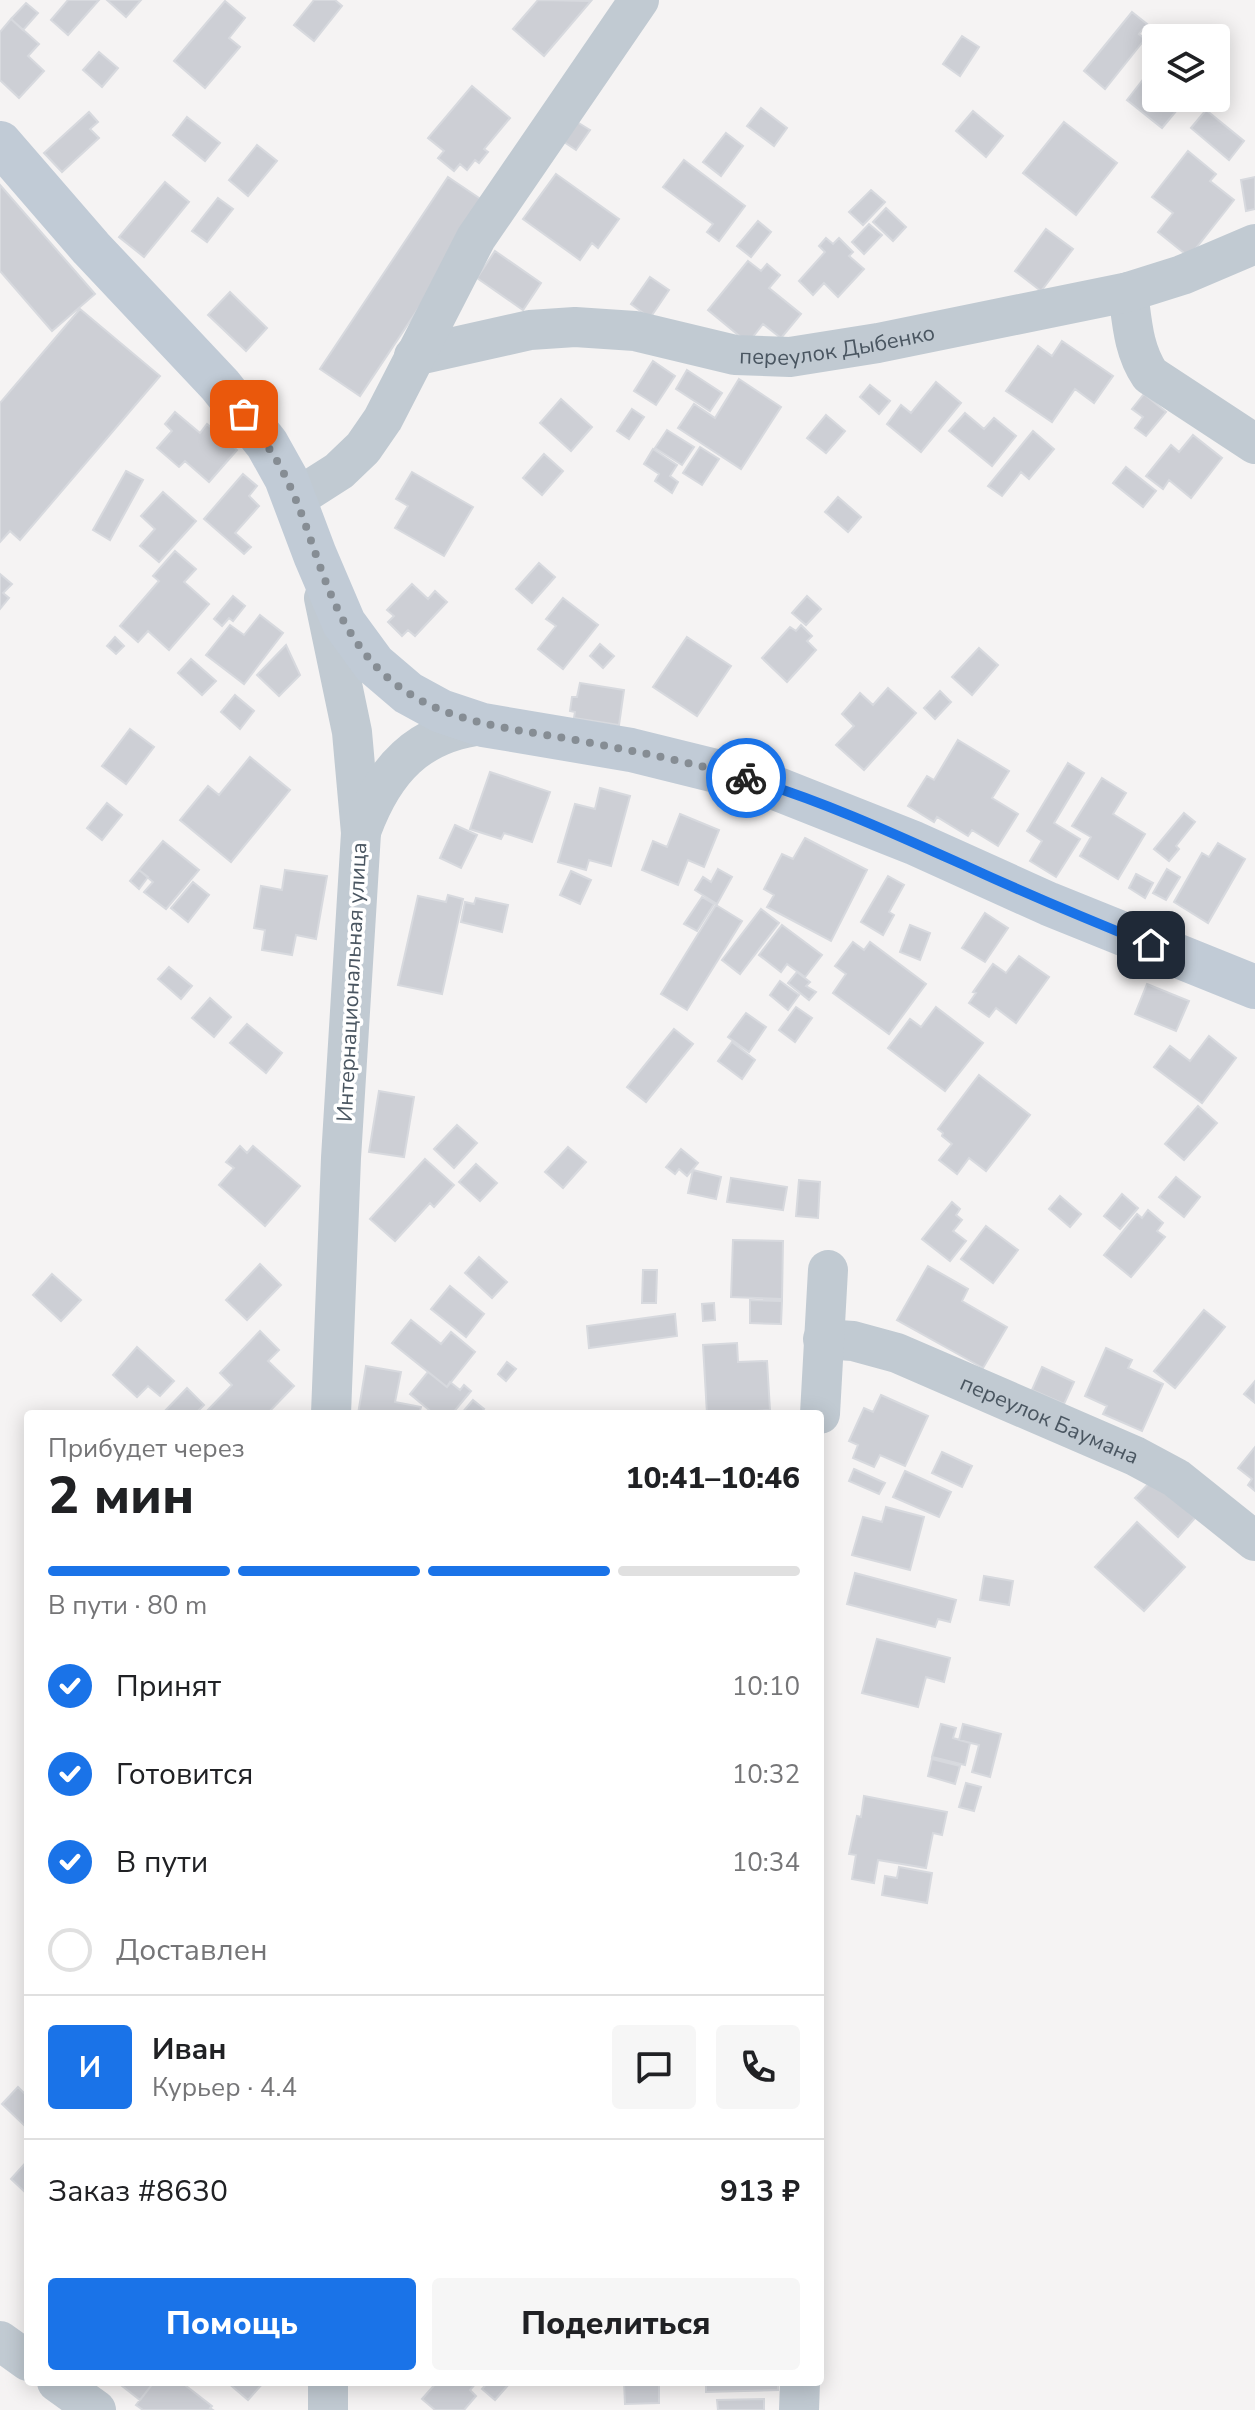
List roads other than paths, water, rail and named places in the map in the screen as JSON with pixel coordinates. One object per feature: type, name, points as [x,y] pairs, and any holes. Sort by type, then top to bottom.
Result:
[{"type":"street","points":[[295,499],[339,471],[363,448],[383,419],[476,238],[639,0]]},
{"type":"street","name":"Интернациональная улица","points":[[0,143],[91,248],[236,404],[267,444],[295,499],[344,623],[374,664],[408,693],[441,711],[483,725],[631,750],[760,782],[914,843],[1049,904],[1255,987]]},
{"type":"street","name":"переулок Дыбенко","points":[[414,356],[530,330],[575,327],[635,331],[735,355],[790,357],[1002,319],[1128,292],[1182,275],[1255,244]]},
{"type":"street","points":[[1128,292],[1135,344],[1140,361],[1150,375],[1255,444]]},
{"type":"street","name":"Интернациональная улица","points":[[315,555],[350,718],[361,833],[341,1158],[331,1410]]},
{"type":"street","points":[[361,833],[382,785],[423,743],[459,728],[483,725]]},
{"type":"street","points":[[820,1410],[828,1270]]},
{"type":"street","name":"переулок Баумана","points":[[823,1339],[853,1341],[897,1353],[1135,1456],[1176,1478],[1255,1541]]},
{"type":"street","points":[[0,2341],[24,2358]]},
{"type":"street","points":[[63,2386],[96,2410]]},
{"type":"street","points":[[328,2386],[328,2410]]},
{"type":"street","points":[[799,2410],[800,2386]]}]
